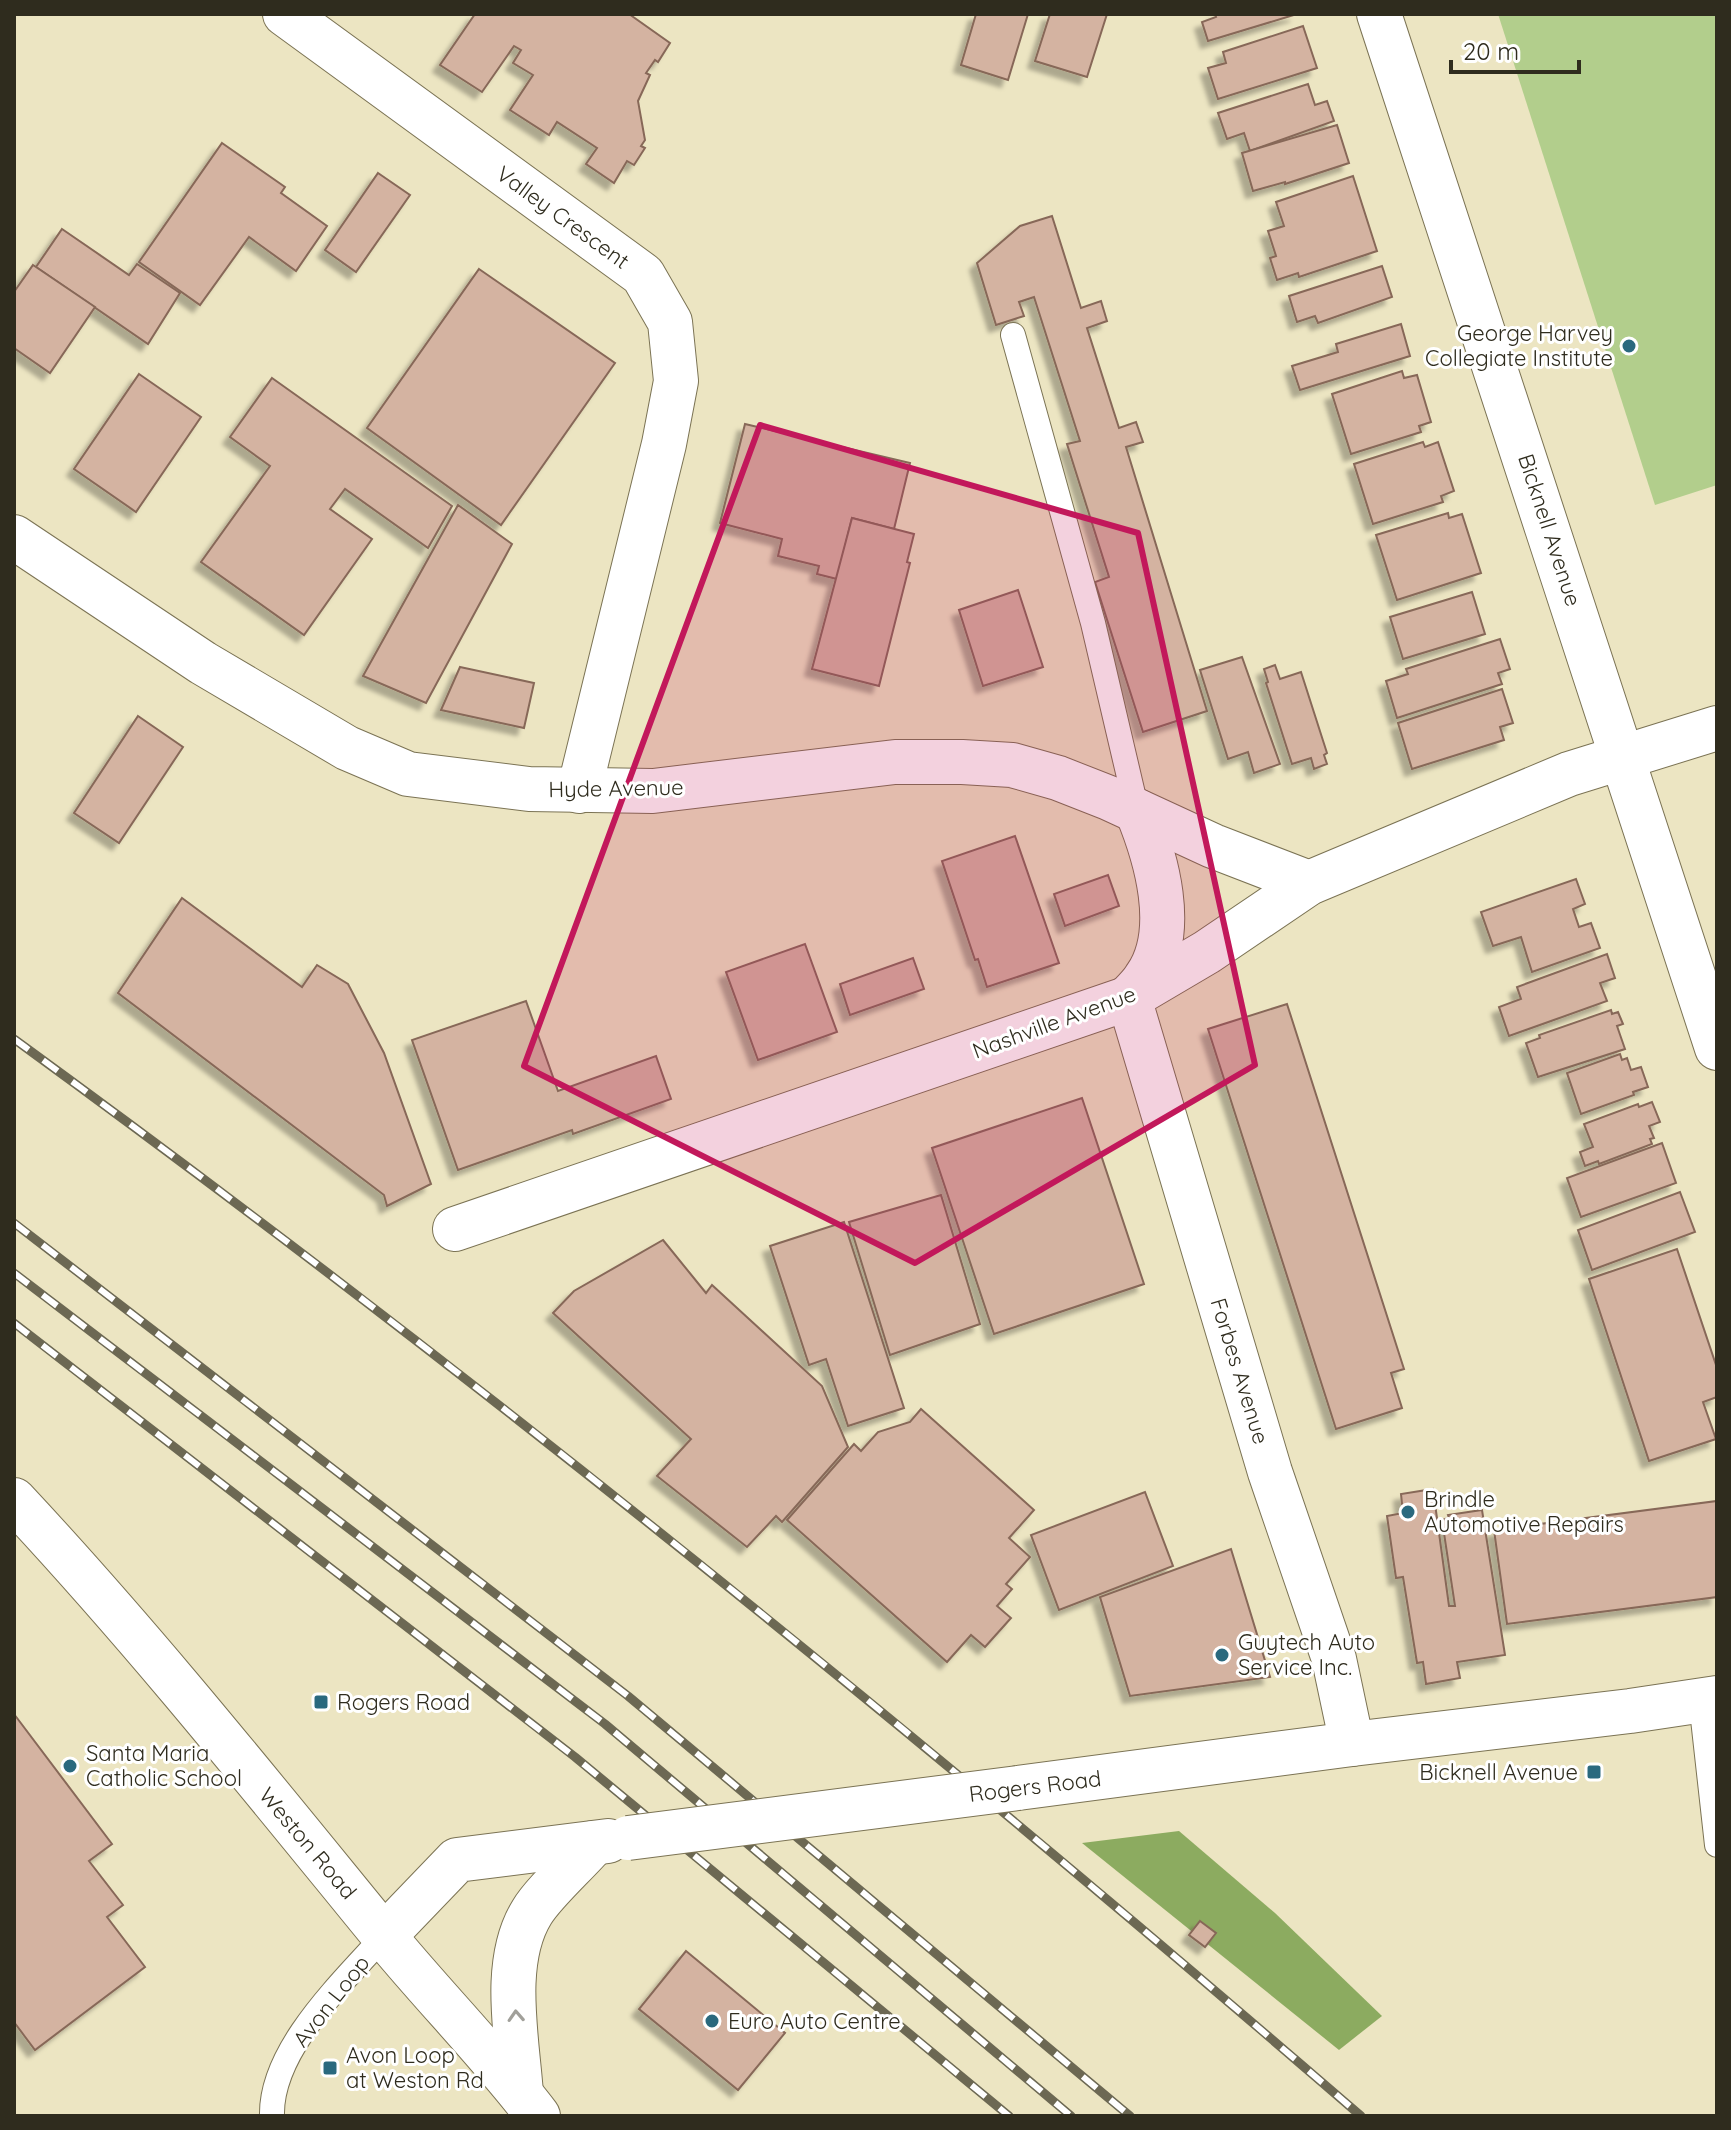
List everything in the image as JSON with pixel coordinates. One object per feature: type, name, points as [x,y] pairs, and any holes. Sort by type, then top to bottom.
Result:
[{"type":"street","name":"Valley Crescent","points":[[285,14],[643,275],[670,322],[676,381],[664,444],[579,791]]},
{"type":"street","name":"Bicknell Avenue","points":[[1379,14],[1717,1048]]},
{"type":"street","name":"Hyde Avenue","points":[[14,537],[203,663],[347,748],[408,774],[529,789],[653,791],[895,762],[1012,765],[1058,778],[1213,846],[1309,883]]},
{"type":"street","name":"Nashville Avenue","points":[[455,1229],[1129,998],[1207,952],[1309,883],[1569,774],[1717,728]]},
{"type":"street","points":[[1129,998],[1148,975],[1154,960],[1159,945],[1161,917],[1161,890],[1156,867],[1137,811]]},
{"type":"street","name":"Forbes Avenue","points":[[1129,998],[1270,1472],[1334,1659],[1352,1744]]},
{"type":"street","name":"Weston Road","points":[[14,1500],[99,1592],[384,1936],[529,2105]]},
{"type":"street","name":"Rogers Road","points":[[384,1936],[457,1860],[1709,1699]]},
{"type":"street","points":[[529,2105],[513,1966],[520,1941],[532,1911],[611,1841]]},
{"type":"lane","points":[[1013,335],[1093,623],[1137,811]]},
{"type":"lane","points":[[1709,1699],[1717,1845]]},
{"type":"lane","name":"Avon Loop","points":[[272,2116],[281,2070],[302,2034],[328,1999],[384,1936]]},
{"type":"highlighted area","points":[[760,425],[1138,533],[1255,1065],[915,1263],[524,1066]]},
{"type":"green space","points":[[1498,14],[1717,14],[1717,485],[1655,505]]},
{"type":"green space","points":[[1179,1831],[1275,1913],[1382,2016],[1339,2050],[1082,1843]]},
{"type":"building","points":[[475,14],[629,14],[670,43],[658,62],[655,60],[646,73],[650,75],[638,101],[645,140],[641,146],[645,148],[634,165],[627,161],[614,183],[586,164],[597,148],[557,122],[549,135],[510,110],[533,75],[513,63],[521,50],[514,46],[482,92],[440,65]]},
{"type":"building","points":[[976,14],[1028,14],[1008,80],[961,65]]},
{"type":"building","points":[[1050,14],[1107,14],[1087,77],[1035,61]]},
{"type":"building","points":[[1215,14],[1297,14],[1208,41],[1202,22],[1216,17]]},
{"type":"building","points":[[1303,26],[1317,68],[1218,99],[1208,68],[1226,63],[1223,52]]},
{"type":"building","points":[[1308,84],[1315,105],[1327,101],[1334,121],[1250,151],[1244,133],[1227,139],[1218,113]]},
{"type":"building","points":[[1337,125],[1349,163],[1253,191],[1242,153]]},
{"type":"building","points":[[222,143],[285,187],[281,193],[327,226],[296,271],[249,237],[200,305],[139,262]]},
{"type":"building","points":[[378,173],[410,195],[356,272],[325,250]]},
{"type":"building","points":[[1353,176],[1377,251],[1299,277],[1298,273],[1277,280],[1270,258],[1276,256],[1268,231],[1284,226],[1276,202]]},
{"type":"building","points":[[1052,216],[1081,308],[1101,301],[1107,321],[1087,328],[1119,428],[1136,422],[1143,442],[1126,447],[1207,711],[1143,732],[1095,582],[1109,577],[1067,444],[1080,441],[1034,297],[1019,302],[1024,316],[996,325],[977,263],[1020,226]]},
{"type":"building","points":[[62,229],[129,275],[137,264],[180,293],[148,344],[36,267]]},
{"type":"building","points":[[33,265],[95,307],[50,373],[14,348],[14,292]]},
{"type":"building","points":[[1382,266],[1392,297],[1318,323],[1315,316],[1297,322],[1289,296]]},
{"type":"building","points":[[479,269],[615,363],[501,525],[367,428]]},
{"type":"building","points":[[1401,324],[1410,356],[1300,390],[1292,366],[1338,352],[1336,344]]},
{"type":"building","points":[[1402,371],[1404,378],[1417,375],[1431,422],[1419,426],[1421,432],[1351,454],[1332,394]]},
{"type":"building","points":[[139,374],[201,417],[136,512],[74,469]]},
{"type":"building","points":[[272,378],[452,506],[428,548],[345,489],[330,509],[372,539],[304,635],[201,562],[270,466],[230,437]]},
{"type":"building","points":[[745,424],[910,463],[894,529],[852,518],[837,579],[817,574],[819,566],[778,556],[782,539],[720,523]]},
{"type":"building","points":[[1423,442],[1425,447],[1438,442],[1454,491],[1441,496],[1443,502],[1373,524],[1354,464]]},
{"type":"building","points":[[458,505],[512,544],[426,703],[363,676]]},
{"type":"building","points":[[1448,513],[1449,518],[1462,514],[1481,573],[1397,600],[1376,535]]},
{"type":"building","points":[[852,518],[914,534],[907,562],[910,563],[879,686],[812,669]]},
{"type":"building","points":[[1018,590],[1043,667],[983,686],[959,610]]},
{"type":"building","points":[[1472,592],[1485,634],[1403,659],[1390,617]]},
{"type":"building","points":[[1500,639],[1510,669],[1498,673],[1502,684],[1397,718],[1386,681],[1408,674],[1406,669]]},
{"type":"building","points":[[1242,657],[1280,764],[1254,773],[1248,752],[1228,759],[1200,670]]},
{"type":"building","points":[[1275,665],[1280,679],[1301,672],[1327,753],[1324,755],[1327,764],[1314,769],[1311,758],[1292,764],[1266,683],[1264,669]]},
{"type":"building","points":[[460,667],[534,683],[524,728],[441,710]]},
{"type":"building","points":[[1502,689],[1513,723],[1500,727],[1504,740],[1412,769],[1398,723]]},
{"type":"building","points":[[138,716],[183,747],[119,843],[74,813]]},
{"type":"building","points":[[1015,836],[1059,963],[987,987],[942,861]]},
{"type":"building","points":[[1108,875],[1119,906],[1065,926],[1054,894]]},
{"type":"building","points":[[1576,879],[1585,904],[1573,909],[1579,927],[1591,923],[1600,948],[1532,972],[1521,937],[1493,946],[1481,912]]},
{"type":"building","points":[[182,898],[302,987],[317,965],[348,984],[384,1053],[431,1184],[387,1206],[384,1195],[118,993]]},
{"type":"building","points":[[805,944],[837,1032],[758,1060],[726,972]]},
{"type":"building","points":[[1607,954],[1615,978],[1600,983],[1607,1001],[1509,1036],[1499,1007],[1521,999],[1517,987]]},
{"type":"building","points":[[913,958],[924,989],[850,1015],[840,984]]},
{"type":"building","points":[[526,1001],[558,1091],[656,1056],[671,1099],[458,1170],[412,1040]]},
{"type":"building","points":[[1287,1004],[1404,1369],[1391,1373],[1402,1408],[1336,1429],[1208,1029]]},
{"type":"building","points":[[1611,1010],[1612,1014],[1618,1012],[1623,1024],[1617,1026],[1625,1049],[1538,1077],[1526,1043],[1540,1038],[1539,1035]]},
{"type":"building","points":[[1620,1054],[1622,1060],[1627,1058],[1631,1070],[1641,1067],[1648,1087],[1581,1114],[1567,1073]]},
{"type":"building","points":[[1082,1098],[1144,1284],[994,1334],[932,1148]]},
{"type":"building","points":[[1652,1102],[1660,1122],[1649,1126],[1654,1138],[1650,1139],[1652,1144],[1599,1164],[1598,1161],[1585,1166],[1580,1152],[1593,1147],[1584,1124],[1638,1104],[1639,1107]]},
{"type":"building","points":[[1662,1143],[1676,1183],[1581,1217],[1567,1178]]},
{"type":"building","points":[[1680,1192],[1695,1232],[1592,1270],[1578,1230]]},
{"type":"building","points":[[941,1195],[980,1324],[890,1355],[849,1222]]},
{"type":"building","points":[[844,1222],[904,1408],[848,1426],[826,1359],[809,1365],[770,1246]]},
{"type":"building","points":[[663,1240],[706,1293],[712,1285],[822,1386],[848,1447],[782,1522],[776,1516],[747,1547],[657,1476],[691,1439],[553,1313],[574,1291]]},
{"type":"building","points":[[1677,1249],[1717,1368],[1717,1397],[1703,1402],[1716,1439],[1649,1461],[1589,1279]]},
{"type":"building","points":[[921,1409],[1034,1510],[1009,1538],[1030,1557],[1006,1584],[1012,1589],[997,1606],[1011,1618],[985,1647],[971,1635],[947,1662],[787,1520],[854,1444],[861,1451],[878,1432],[910,1422]]},
{"type":"building","points":[[1433,1489],[1449,1606],[1455,1606],[1442,1520],[1449,1518],[1448,1515],[1482,1510],[1505,1655],[1457,1662],[1460,1678],[1426,1684],[1423,1662],[1417,1663],[1403,1577],[1396,1578],[1387,1516],[1403,1513],[1401,1494]]},
{"type":"building","points":[[1145,1492],[1173,1566],[1059,1610],[1031,1535]]},
{"type":"building","points":[[1717,1501],[1717,1597],[1507,1624],[1494,1530]]},
{"type":"building","points":[[1231,1549],[1270,1677],[1130,1696],[1100,1597]]},
{"type":"building","points":[[14,1714],[112,1844],[89,1861],[123,1905],[107,1917],[145,1967],[35,2050],[14,2022]]},
{"type":"building","points":[[1200,1921],[1216,1933],[1205,1947],[1189,1935]]},
{"type":"building","name":"Euro Auto Centre","points":[[686,1951],[785,2033],[738,2090],[639,2009]]},
{"type":"railway","points":[[14,1039],[359,1297],[699,1563],[1032,1837],[1361,2116]]},
{"type":"railway","points":[[14,1223],[628,1696],[1130,2116]]},
{"type":"railway","points":[[14,1273],[605,1724],[1071,2116]]},
{"type":"railway","points":[[14,1323],[575,1757],[1009,2116]]},
{"type":"place","name":"George Harvey Collegiate Institute","points":[[1629,346]]},
{"type":"place","name":"Brindle Automotive Repairs","points":[[1408,1512]]},
{"type":"place","name":"Guytech Auto Service Inc.","points":[[1222,1655]]},
{"type":"place","name":"Rogers Road","points":[[321,1702]]},
{"type":"place","name":"Santa Maria Catholic School","points":[[70,1766]]},
{"type":"place","name":"Bicknell Avenue","points":[[1594,1772]]},
{"type":"place","name":"Euro Auto Centre","points":[[712,2021]]},
{"type":"place","name":"Avon Loop at Weston Rd","points":[[330,2068]]}]
